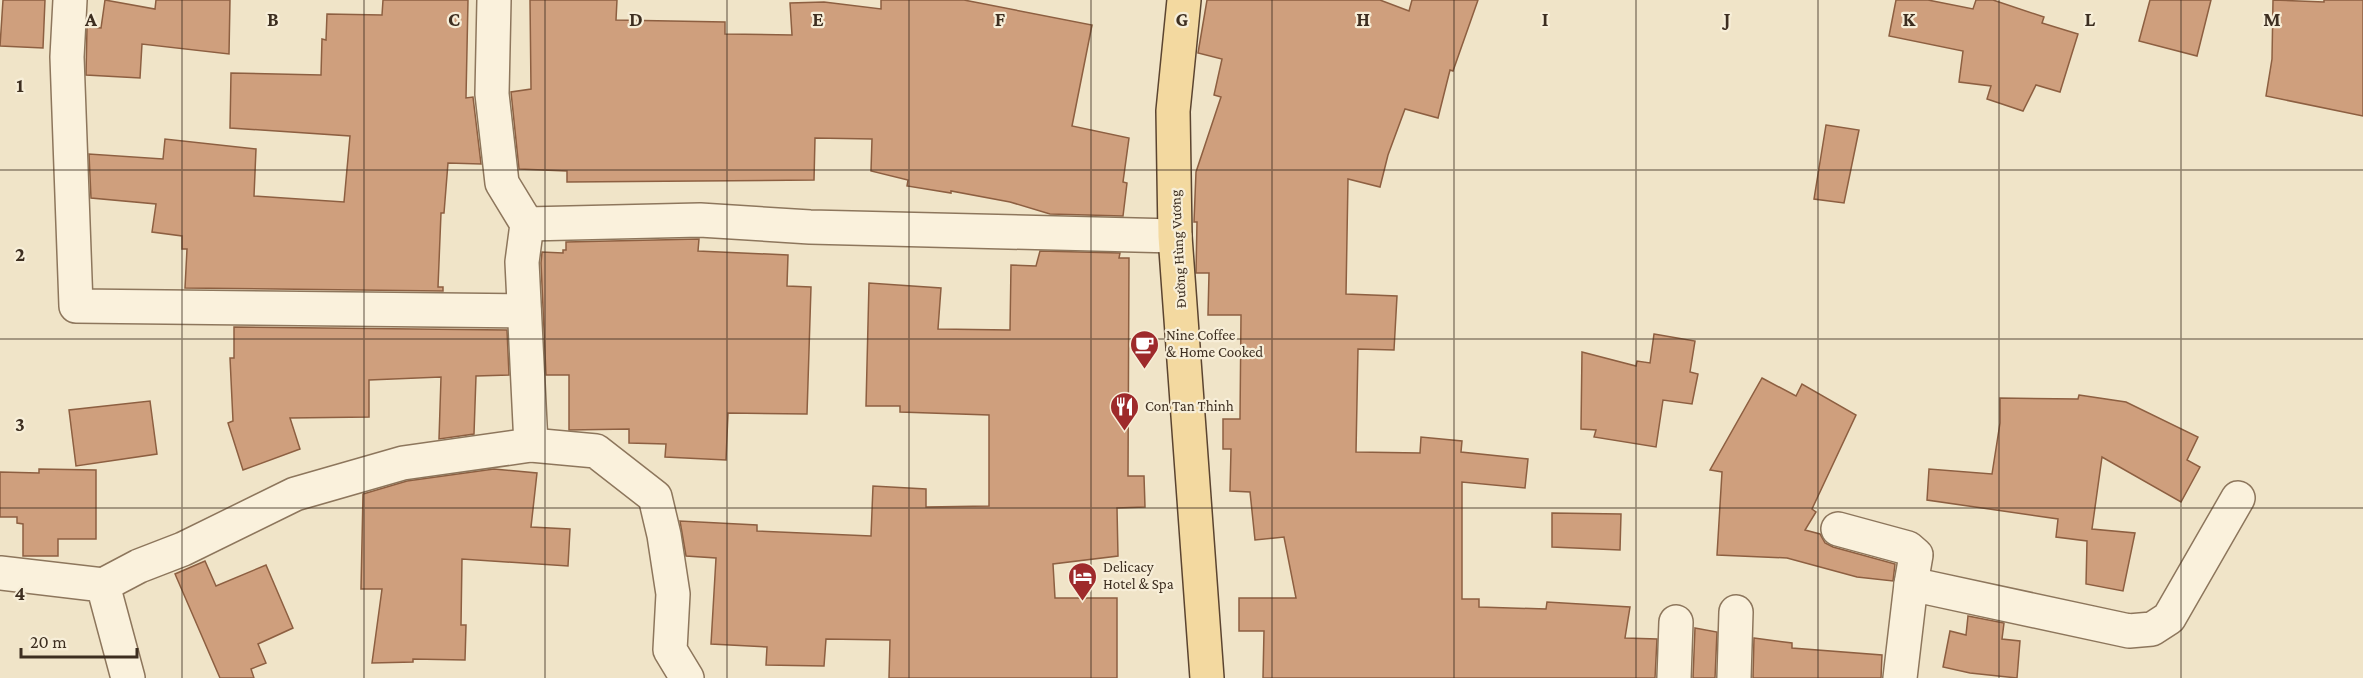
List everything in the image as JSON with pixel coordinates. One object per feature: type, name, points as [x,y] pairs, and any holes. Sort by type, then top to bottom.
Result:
[{"type":"main road","name":"Đường Hùng Vương","points":[[1184,0],[1173,111],[1176,236],[1208,678]]},
{"type":"street","points":[[70,0],[67,57],[76,306],[524,311]]},
{"type":"street","points":[[494,0],[492,94],[502,183],[527,224],[522,262],[531,445]]},
{"type":"street","points":[[527,224],[700,220],[810,227],[1176,236]]},
{"type":"street","points":[[0,573],[103,585],[295,494],[403,463],[531,445],[596,451],[655,497],[664,535],[673,594],[670,650],[687,678]]},
{"type":"street","points":[[1911,584],[2129,631],[2152,629],[2169,618],[2238,498]]},
{"type":"street","points":[[1838,529],[1908,548],[1916,555],[1900,678]]},
{"type":"street","points":[[103,585],[128,678]]},
{"type":"street","points":[[1734,678],[1736,612]]},
{"type":"street","points":[[1674,678],[1676,622]]},
{"type":"building","points":[[3,0],[45,0],[43,48],[0,46]]},
{"type":"building","points":[[105,0],[155,9],[156,0],[230,0],[229,54],[142,44],[140,78],[86,75],[87,27],[101,28]]},
{"type":"building","points":[[383,0],[468,0],[466,98],[473,97],[481,164],[448,163],[444,213],[441,213],[438,287],[443,287],[443,291],[185,288],[187,249],[182,249],[182,236],[152,232],[156,204],[91,198],[89,154],[163,159],[165,139],[256,149],[254,196],[344,202],[350,136],[230,128],[231,73],[321,75],[322,39],[326,40],[327,14],[382,15]]},
{"type":"building","points":[[530,0],[617,0],[616,20],[725,22],[725,34],[792,35],[790,3],[824,2],[881,9],[881,0],[964,0],[1092,25],[1072,126],[1129,138],[1123,182],[1127,183],[1123,216],[1050,214],[1010,202],[951,191],[951,193],[907,186],[908,180],[871,171],[872,139],[815,138],[814,180],[567,182],[567,171],[519,169],[511,92],[531,89]]},
{"type":"building","points":[[1207,0],[1380,0],[1409,11],[1412,0],[1478,0],[1453,71],[1450,70],[1438,118],[1405,109],[1388,155],[1380,187],[1348,179],[1346,294],[1397,296],[1394,350],[1358,349],[1356,452],[1420,453],[1421,437],[1462,441],[1461,452],[1528,459],[1525,488],[1462,482],[1462,599],[1479,599],[1479,607],[1546,609],[1547,602],[1630,607],[1625,638],[1657,639],[1655,678],[1263,678],[1264,631],[1239,631],[1239,598],[1296,598],[1284,537],[1255,540],[1250,492],[1230,491],[1231,449],[1223,449],[1223,419],[1240,419],[1241,315],[1208,315],[1209,273],[1196,273],[1197,222],[1194,222],[1196,172],[1221,97],[1214,95],[1222,59],[1198,53]]},
{"type":"building","points":[[1896,0],[1928,0],[1973,9],[1976,0],[1993,0],[2044,17],[2042,23],[2078,34],[2060,92],[2036,85],[2023,111],[1987,99],[1991,86],[1959,82],[1963,51],[1889,36]]},
{"type":"building","points":[[2150,0],[2211,0],[2197,56],[2139,41]]},
{"type":"building","points":[[2273,0],[2324,2],[2324,0],[2363,0],[2363,116],[2266,96],[2272,59]]},
{"type":"building","points":[[1826,125],[1859,130],[1844,203],[1814,199]]},
{"type":"building","points":[[699,239],[698,251],[788,255],[787,286],[811,287],[807,414],[728,413],[726,460],[665,457],[666,444],[629,443],[629,429],[569,430],[569,375],[546,375],[542,252],[563,253],[563,250],[566,250],[566,242]]},
{"type":"building","points":[[1040,251],[1120,253],[1119,258],[1129,258],[1128,476],[1144,476],[1145,507],[1117,508],[1118,556],[1053,564],[1055,598],[1117,598],[1117,678],[889,678],[890,640],[826,639],[824,666],[766,665],[767,647],[711,644],[716,558],[686,556],[680,521],[757,525],[757,531],[871,536],[873,486],[926,489],[926,507],[989,506],[989,415],[900,412],[900,406],[866,406],[869,283],[941,288],[938,329],[1010,330],[1011,265],[1036,266]]},
{"type":"building","points":[[234,327],[507,330],[509,375],[476,376],[474,434],[439,439],[441,377],[369,380],[369,417],[290,418],[300,449],[243,470],[228,423],[233,421],[230,358],[234,358]]},
{"type":"building","points":[[1654,334],[1695,341],[1690,372],[1698,374],[1692,404],[1663,400],[1656,447],[1594,437],[1596,430],[1581,429],[1582,352],[1636,366],[1637,361],[1650,363]]},
{"type":"building","points":[[1762,378],[1796,396],[1802,384],[1856,415],[1812,509],[1816,512],[1805,530],[1820,534],[1825,543],[1833,547],[1895,564],[1893,581],[1857,577],[1787,558],[1717,555],[1722,472],[1710,470]]},
{"type":"building","points":[[2079,395],[2126,402],[2198,437],[2187,460],[2200,467],[2181,502],[2102,457],[2092,529],[2135,533],[2123,591],[2086,584],[2087,541],[2056,537],[2058,519],[1927,500],[1929,469],[1992,474],[2000,423],[2000,398],[2078,399]]},
{"type":"building","points":[[150,401],[157,454],[76,466],[69,410]]},
{"type":"building","points":[[39,469],[96,470],[96,539],[58,539],[58,556],[23,556],[23,524],[17,523],[17,517],[0,517],[0,472],[39,473]]},
{"type":"building","points":[[494,469],[537,473],[531,527],[570,529],[568,566],[462,559],[461,625],[466,625],[465,660],[413,659],[413,662],[372,663],[382,589],[361,589],[363,494],[407,481]]},
{"type":"building","points":[[1552,513],[1621,514],[1620,550],[1552,547]]},
{"type":"building","points":[[205,561],[216,586],[266,565],[293,628],[258,644],[266,663],[251,669],[254,678],[220,678],[175,574]]},
{"type":"building","points":[[1968,616],[2004,623],[2002,639],[2020,641],[2017,678],[1970,673],[1943,667],[1950,631],[1966,635]]},
{"type":"building","points":[[1695,628],[1717,632],[1715,678],[1693,678]]},
{"type":"building","points":[[1754,638],[1792,643],[1792,648],[1882,655],[1881,678],[1753,678]]},
{"type":"place","name":"Nine Coffee & Home Cooked","points":[[1145,370]]},
{"type":"place","name":"Con Tan Thinh","points":[[1124,432]]},
{"type":"place","name":"Delicacy Hotel & Spa","points":[[1082,602]]}]
